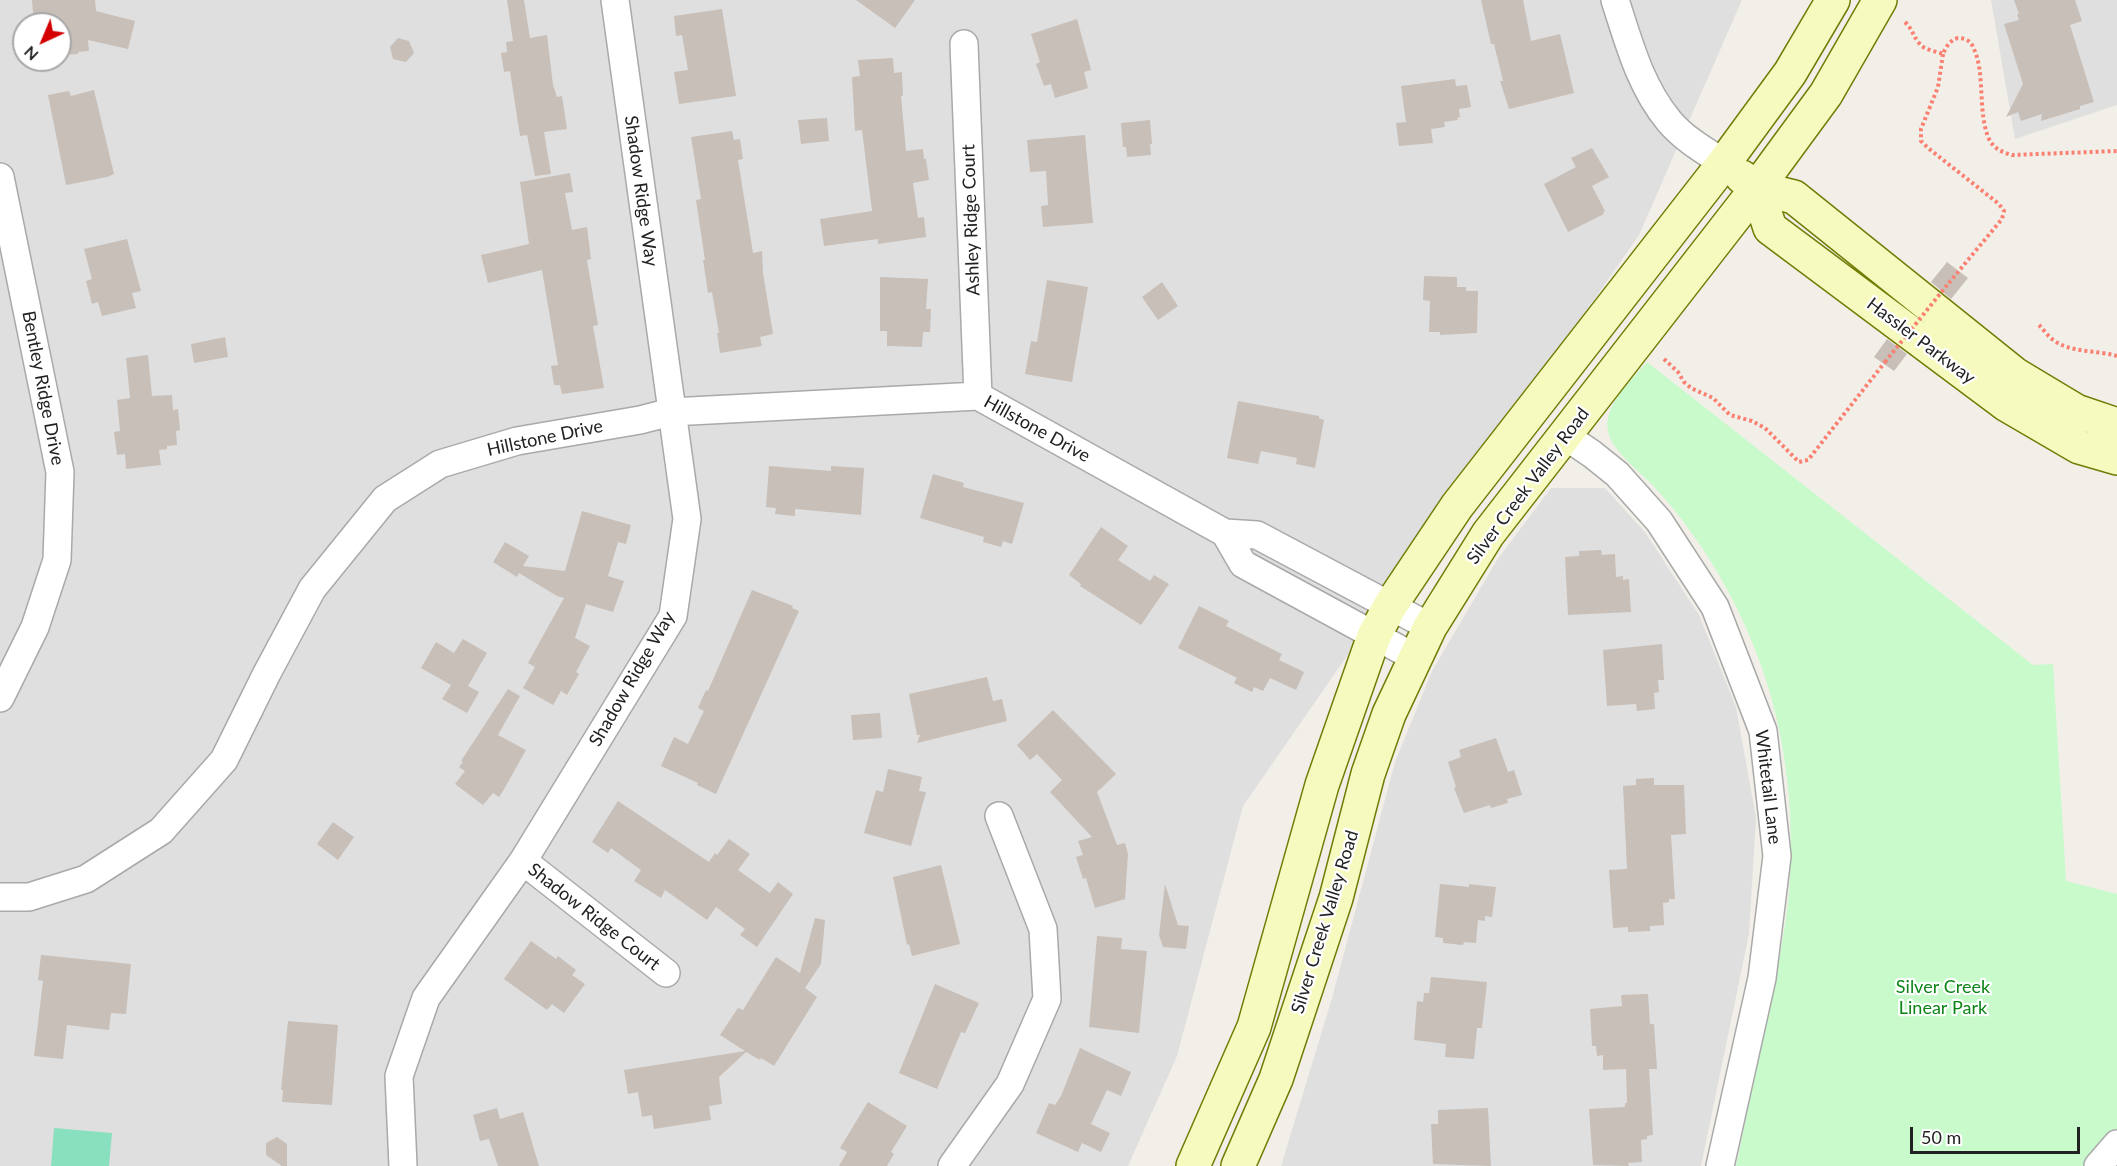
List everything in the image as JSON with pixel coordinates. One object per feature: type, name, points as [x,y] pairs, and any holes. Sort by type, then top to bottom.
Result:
[{"type":"main road","name":"Silver Creek Valley Road","points":[[1193,1166],[1254,1027],[1322,785],[1374,636],[1390,606],[1457,506],[1724,163],[1790,73],[1833,0]]},
{"type":"main road","name":"Silver Creek Valley Road","points":[[1238,1166],[1276,1080],[1336,898],[1368,774],[1389,714],[1430,627],[1488,534],[1757,188],[1826,94],[1880,0]]},
{"type":"main road","name":"Hassler Parkway","points":[[1724,163],[1757,188],[1794,197],[2016,375],[2076,411],[2117,425]]},
{"type":"main road","name":"Hassler Parkway","points":[[1757,188],[1770,228],[1997,398],[2079,447],[2117,458]]},
{"type":"street","name":"Shadow Ridge Way","points":[[403,1166],[399,1076],[426,998],[523,861],[673,616],[687,519],[615,0]]},
{"type":"street","points":[[1615,0],[1647,91],[1670,122],[1693,143],[1724,163]]},
{"type":"street","name":"Ashley Ridge Court","points":[[964,44],[978,396]]},
{"type":"street","name":"Bentley Ridge Drive","points":[[0,177],[60,472],[57,560],[35,627],[0,698]]},
{"type":"street","name":"Hillstone Drive","points":[[0,897],[29,897],[86,879],[161,831],[224,760],[312,589],[385,499],[440,464],[517,441],[640,420],[671,412],[978,396],[1225,533],[1257,536],[1430,627]]},
{"type":"street","name":"Whitetail Lane","points":[[1564,435],[1617,474],[1659,521],[1715,607],[1763,731],[1777,856],[1762,978],[1720,1166]]},
{"type":"street","points":[[1225,533],[1243,564],[1414,657]]},
{"type":"street","points":[[952,1166],[1010,1084],[1047,999],[1043,929],[999,816]]},
{"type":"street","name":"Shadow Ridge Court","points":[[523,861],[666,973]]},
{"type":"street","points":[[2098,1166],[2117,1144]]},
{"type":"path","points":[[1905,22],[1916,35],[1919,43],[1943,54]]},
{"type":"path","points":[[1664,359],[1691,388],[1713,398],[1730,415],[1752,421],[1765,428],[1799,462],[1808,460],[2001,219],[2004,211],[1999,204],[1922,141],[1921,129],[1938,87],[1943,54],[1951,41],[1957,38],[1966,39],[1973,44],[1977,57],[1984,121],[1993,146],[2012,155],[2117,152]]},
{"type":"path","points":[[2039,325],[2054,341],[2074,349],[2117,356]]},
{"type":"shaded area","points":[[0,0],[1742,0],[1639,235],[1243,806],[1177,1056],[1128,1166],[0,1166]]},
{"type":"shaded area","points":[[1991,0],[2117,0],[2117,105],[2015,139]]},
{"type":"shaded area","points":[[1551,488],[1605,488],[1645,532],[1699,615],[1736,707],[1756,818],[1749,934],[1701,1166],[1281,1166],[1332,998],[1395,762],[1432,671],[1497,560]]},
{"type":"green space","name":"Silver Creek Linear Park","points":[[1647,362],[2033,665],[2053,664],[2066,881],[2117,894],[2117,1166],[1736,1166],[1787,910],[1791,850],[1789,797],[1782,744],[1770,693],[1747,630],[1729,593],[1697,540],[1678,515],[1660,493],[1621,454],[1610,439],[1608,421],[1614,402]]},
{"type":"green space","points":[[54,1128],[112,1133],[109,1166],[51,1166]]},
{"type":"building","points":[[32,0],[95,0],[96,11],[135,21],[128,49],[88,40],[89,51],[72,54],[72,12],[33,12]]},
{"type":"building","points":[[507,0],[524,0],[530,38],[547,35],[553,85],[557,97],[562,96],[567,129],[544,132],[551,174],[535,176],[527,135],[520,136],[510,71],[504,72],[501,53],[507,52],[506,42],[513,41]]},
{"type":"building","points":[[856,0],[915,0],[895,28]]},
{"type":"building","points":[[1481,0],[1523,0],[1531,41],[1560,34],[1574,93],[1509,109]]},
{"type":"building","points":[[2014,0],[2075,0],[2082,21],[2070,25],[2094,102],[2080,106],[2080,109],[2041,121],[2042,114],[2021,121],[2018,112],[2006,117],[2023,84],[2004,24],[2019,20]]},
{"type":"building","points":[[722,9],[736,96],[679,104],[674,72],[688,70],[682,35],[676,36],[674,16]]},
{"type":"building","points":[[1077,19],[1091,70],[1084,72],[1088,88],[1055,98],[1051,84],[1044,86],[1036,64],[1040,62],[1031,34]]},
{"type":"building","points":[[398,38],[409,41],[414,53],[406,62],[393,59],[390,47]]},
{"type":"building","points":[[893,58],[894,73],[902,72],[903,96],[901,96],[906,151],[923,149],[924,159],[926,159],[929,180],[913,183],[918,218],[924,217],[926,237],[878,244],[878,239],[824,246],[820,219],[872,211],[862,130],[855,131],[852,77],[860,76],[858,60]]},
{"type":"building","points":[[1455,79],[1456,86],[1467,85],[1471,107],[1459,109],[1458,120],[1444,122],[1445,127],[1431,129],[1433,143],[1399,146],[1396,123],[1406,122],[1401,86]]},
{"type":"building","points":[[94,90],[114,174],[66,185],[48,95],[69,91],[71,96]]},
{"type":"building","points":[[827,118],[829,141],[801,144],[798,120]]},
{"type":"building","points":[[1150,120],[1151,155],[1127,157],[1126,147],[1123,147],[1121,123]]},
{"type":"building","points":[[732,131],[734,140],[740,139],[743,159],[738,160],[753,253],[762,251],[763,273],[773,334],[760,337],[762,346],[720,353],[712,292],[708,293],[703,260],[705,260],[696,200],[701,199],[691,137]]},
{"type":"building","points":[[1085,135],[1093,223],[1043,227],[1041,206],[1048,205],[1046,171],[1030,172],[1027,140]]},
{"type":"building","points":[[1592,148],[1609,177],[1592,186],[1605,211],[1604,214],[1568,232],[1544,184],[1576,167],[1571,158]]},
{"type":"building","points":[[570,173],[573,192],[565,193],[572,230],[587,227],[591,259],[587,260],[598,325],[593,326],[604,388],[562,394],[560,385],[554,385],[551,366],[558,365],[542,270],[488,283],[481,255],[529,244],[520,182]]},
{"type":"building","points":[[127,239],[141,291],[132,293],[136,308],[102,316],[98,302],[92,304],[86,281],[92,279],[84,249]]},
{"type":"building","points":[[1947,262],[1968,278],[1951,299],[1931,282]]},
{"type":"building","points":[[1424,276],[1457,277],[1457,287],[1466,287],[1466,291],[1478,291],[1477,333],[1440,335],[1440,332],[1429,332],[1430,301],[1423,300]]},
{"type":"building","points":[[880,277],[928,279],[926,309],[931,309],[930,332],[923,332],[922,347],[887,346],[887,331],[880,331]]},
{"type":"building","points":[[1047,280],[1088,287],[1072,382],[1025,374],[1031,341],[1037,342]]},
{"type":"building","points":[[1162,282],[1178,306],[1158,320],[1142,297]]},
{"type":"building","points":[[225,337],[228,357],[194,363],[191,344]]},
{"type":"building","points":[[1887,339],[1907,354],[1894,371],[1874,357]]},
{"type":"building","points":[[148,355],[152,396],[172,395],[173,410],[178,409],[180,430],[176,431],[177,445],[159,450],[161,465],[126,469],[125,454],[117,455],[114,432],[120,431],[117,400],[130,398],[126,358]]},
{"type":"building","points":[[1238,401],[1319,416],[1324,420],[1315,468],[1296,464],[1297,458],[1261,451],[1258,464],[1227,458]]},
{"type":"building","points":[[769,466],[831,471],[831,466],[864,468],[861,515],[795,509],[795,516],[775,514],[776,508],[766,507]]},
{"type":"building","points":[[933,474],[964,483],[963,487],[1024,503],[1012,544],[1003,541],[1001,547],[983,542],[984,537],[920,518]]},
{"type":"building","points":[[582,511],[631,525],[626,544],[618,542],[608,576],[624,581],[613,612],[586,604],[575,638],[590,646],[576,672],[579,674],[567,695],[561,691],[553,705],[523,688],[535,667],[528,663],[564,598],[519,573],[517,577],[493,562],[505,542],[529,556],[523,566],[565,571]]},
{"type":"building","points":[[1101,527],[1128,546],[1118,560],[1150,581],[1154,575],[1169,584],[1141,625],[1080,586],[1081,584],[1069,575]]},
{"type":"building","points":[[1601,550],[1602,555],[1615,554],[1616,577],[1623,576],[1623,580],[1629,579],[1631,612],[1568,615],[1565,557],[1579,556],[1579,551]]},
{"type":"building","points":[[752,590],[793,606],[792,608],[799,611],[716,794],[661,766],[674,737],[688,744],[704,711],[698,708],[706,690],[708,691]]},
{"type":"building","points":[[1199,606],[1229,621],[1226,626],[1282,654],[1279,660],[1304,672],[1296,690],[1270,678],[1263,691],[1254,687],[1252,692],[1234,683],[1237,678],[1178,648]]},
{"type":"building","points":[[463,639],[487,653],[468,686],[479,692],[467,713],[442,699],[451,685],[421,668],[436,642],[454,653]]},
{"type":"building","points":[[1662,644],[1664,680],[1658,680],[1659,692],[1654,693],[1655,709],[1637,711],[1636,704],[1607,706],[1603,650]]},
{"type":"building","points":[[987,677],[993,701],[1002,699],[1007,721],[917,743],[920,735],[917,735],[909,694]]},
{"type":"building","points":[[508,689],[520,696],[498,735],[526,750],[499,797],[493,793],[483,805],[455,784],[465,771],[459,767],[463,762],[461,761]]},
{"type":"building","points":[[1053,710],[1116,774],[1097,792],[1117,845],[1125,843],[1128,854],[1125,899],[1095,908],[1086,878],[1083,879],[1076,857],[1083,855],[1078,841],[1092,837],[1050,792],[1062,780],[1037,754],[1030,760],[1017,745]]},
{"type":"building","points":[[880,713],[882,738],[853,740],[851,715]]},
{"type":"building","points":[[1496,738],[1508,772],[1514,770],[1522,795],[1507,799],[1508,803],[1491,808],[1490,805],[1464,813],[1454,788],[1456,787],[1448,762],[1461,757],[1459,750]]},
{"type":"building","points":[[888,769],[922,777],[919,791],[926,792],[911,846],[864,833],[876,790],[883,792]]},
{"type":"building","points":[[1654,778],[1654,785],[1684,785],[1686,834],[1671,835],[1675,899],[1669,899],[1669,902],[1663,903],[1664,925],[1650,926],[1650,931],[1628,932],[1628,927],[1613,928],[1609,870],[1627,869],[1623,786],[1636,785],[1636,779]]},
{"type":"building","points":[[618,801],[709,862],[729,839],[750,854],[738,870],[770,893],[778,882],[793,894],[757,947],[740,935],[745,929],[716,907],[707,920],[665,890],[661,898],[634,881],[641,870],[611,848],[608,853],[592,842]]},
{"type":"building","points":[[333,822],[354,837],[338,860],[317,844]]},
{"type":"building","points":[[941,865],[960,944],[912,956],[909,944],[907,945],[893,877]]},
{"type":"building","points":[[1165,884],[1178,925],[1189,926],[1186,949],[1163,947],[1159,935]]},
{"type":"building","points":[[1440,884],[1496,887],[1492,917],[1485,916],[1485,921],[1478,920],[1476,943],[1464,942],[1463,945],[1443,943],[1443,938],[1435,937]]},
{"type":"building","points":[[815,918],[825,920],[821,964],[805,988],[817,997],[774,1066],[746,1052],[719,1077],[722,1104],[709,1106],[711,1120],[654,1129],[652,1115],[642,1117],[638,1092],[628,1094],[624,1070],[745,1051],[720,1035],[738,1008],[743,1010],[776,957],[800,973]]},
{"type":"building","points":[[1097,936],[1122,938],[1121,949],[1147,951],[1139,1033],[1089,1027]]},
{"type":"building","points":[[531,941],[556,959],[558,956],[576,970],[572,975],[585,984],[564,1013],[552,1004],[547,1010],[504,979]]},
{"type":"building","points":[[41,955],[131,964],[126,1014],[111,1013],[109,1030],[67,1025],[63,1059],[34,1056],[43,981],[38,980]]},
{"type":"building","points":[[1431,977],[1487,982],[1482,1028],[1477,1028],[1474,1059],[1445,1057],[1446,1044],[1414,1040],[1417,1001],[1423,1002],[1424,993],[1429,993]]},
{"type":"building","points":[[935,984],[979,1003],[965,1033],[961,1032],[937,1089],[899,1073]]},
{"type":"building","points":[[1648,994],[1650,1024],[1654,1024],[1657,1069],[1649,1069],[1653,1135],[1641,1140],[1642,1162],[1628,1163],[1629,1166],[1593,1165],[1589,1109],[1625,1107],[1627,1103],[1626,1069],[1603,1070],[1603,1055],[1597,1056],[1596,1046],[1592,1046],[1590,1009],[1622,1006],[1621,995]]},
{"type":"building","points":[[288,1021],[338,1025],[332,1105],[282,1102],[283,1090],[281,1090]]},
{"type":"building","points":[[1080,1048],[1131,1072],[1121,1096],[1107,1090],[1091,1124],[1110,1133],[1101,1152],[1082,1143],[1078,1152],[1036,1133],[1049,1103],[1055,1105],[1061,1096]]},
{"type":"building","points":[[868,1102],[907,1126],[891,1152],[894,1154],[887,1166],[839,1166],[847,1152],[840,1148]]},
{"type":"building","points":[[497,1108],[500,1119],[523,1112],[539,1166],[498,1166],[489,1139],[480,1141],[473,1115]]},
{"type":"building","points":[[1488,1108],[1491,1166],[1433,1164],[1431,1124],[1438,1124],[1438,1110]]},
{"type":"building","points":[[277,1137],[287,1144],[287,1166],[282,1166],[266,1155],[266,1143]]}]
